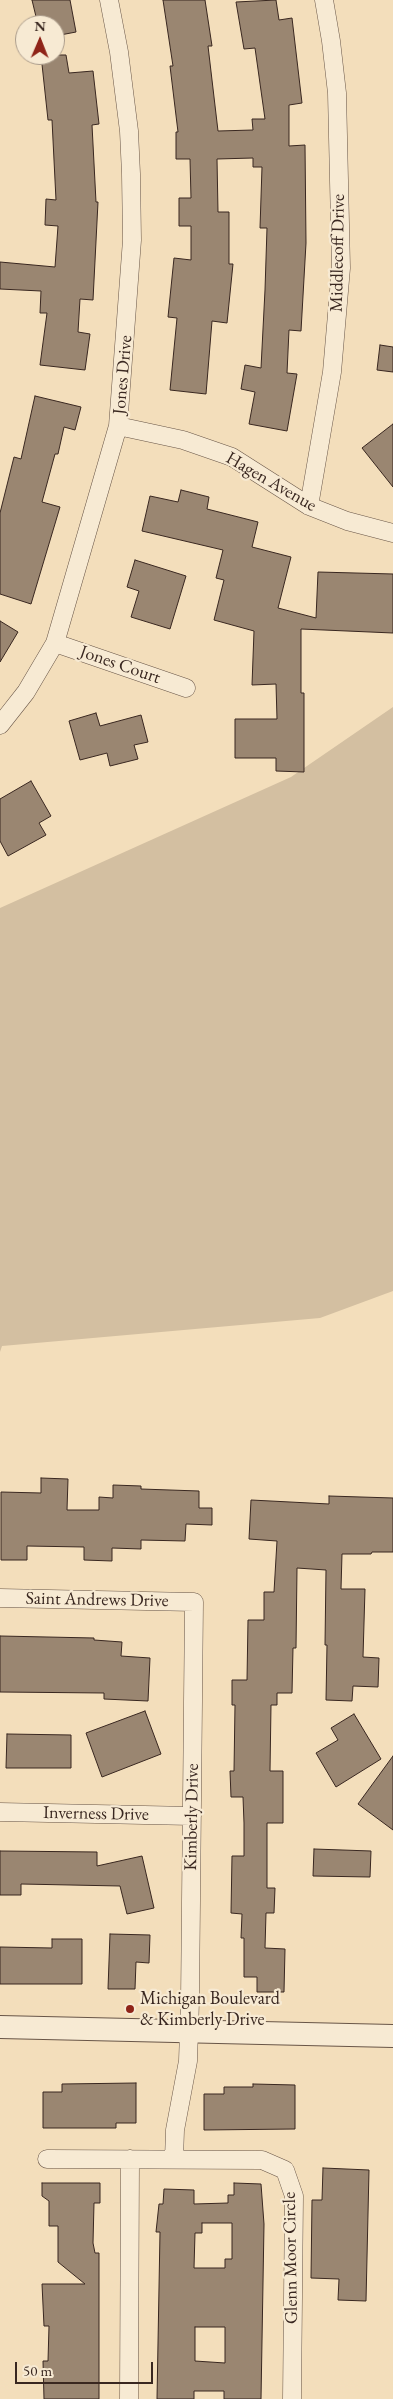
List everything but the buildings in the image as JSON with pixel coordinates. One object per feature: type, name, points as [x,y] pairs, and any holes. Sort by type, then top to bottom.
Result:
[{"type":"street","name":"Jones Drive","points":[[0,725],[26,692],[55,643],[118,426],[127,329],[132,240],[131,174],[129,130],[119,52],[109,0]]},
{"type":"street","name":"Middlecoff Drive","points":[[309,506],[332,372],[341,268],[337,93],[324,0]]},
{"type":"street","name":"Hagen Avenue","points":[[118,426],[183,440],[232,456],[309,506],[346,521],[393,533]]},
{"type":"street","name":"Jones Court","points":[[55,643],[186,688]]},
{"type":"street","name":"Saint Andrews Drive","points":[[0,1598],[194,1602]]},
{"type":"street","name":"Kimberly Drive","points":[[174,2159],[175,2130],[184,2086],[189,2031],[194,1602]]},
{"type":"street","name":"Inverness Drive","points":[[0,1812],[192,1816]]},
{"type":"street","points":[[0,2027],[393,2036]]},
{"type":"street","name":"Glenn Moor Circle","points":[[47,2159],[262,2160],[285,2170],[294,2196],[292,2399]]},
{"type":"street","points":[[129,2399],[130,2159]]},
{"type":"shaded area","points":[[393,707],[393,1291],[320,1318],[2,1346],[0,1352],[0,908],[291,777]]},
{"type":"place","name":"Michigan Boulevard & Kimberly Drive","points":[[130,2009]]}]
